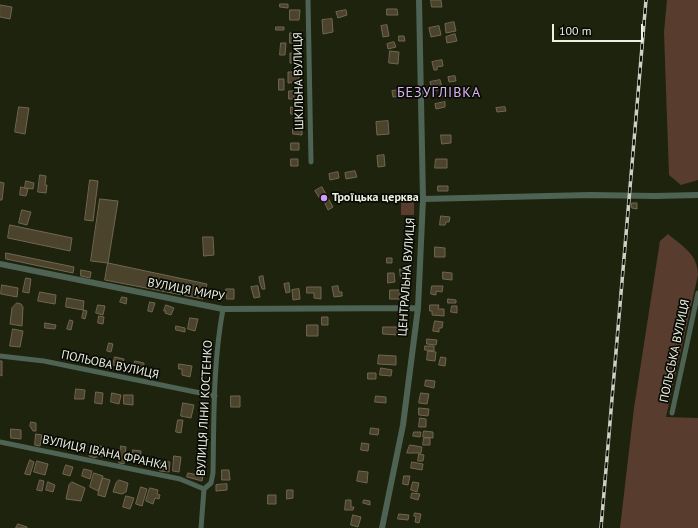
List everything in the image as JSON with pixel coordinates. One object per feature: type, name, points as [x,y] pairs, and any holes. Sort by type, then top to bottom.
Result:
[{"type":"street","name":"ШКІЛЬНА ВУЛИЦЯ","points":[[308,0],[311,162]]},
{"type":"street","name":"ЦЕНТРАЛЬНА ВУЛИЦЯ","points":[[382,528],[403,425],[418,308],[423,200],[419,0]]},
{"type":"street","points":[[423,200],[590,195],[698,196]]},
{"type":"street","name":"ВУЛИЦЯ МИРУ","points":[[0,264],[223,309],[307,310],[418,308]]},
{"type":"street","name":"ПОЛЬСЬКА ВУЛИЦЯ","points":[[672,413],[698,293]]},
{"type":"street","name":"ВУЛИЦЯ ЛІНИ КОСТЕНКО","points":[[201,528],[204,489],[211,483],[213,473],[215,367],[223,309]]},
{"type":"street","name":"ПОЛЬОВА ВУЛИЦЯ","points":[[0,356],[44,361],[215,396]]},
{"type":"street","name":"ВУЛИЦЯ ІВАНА ФРАНКА","points":[[0,442],[180,479],[204,489]]},
{"type":"shaded area","points":[[667,0],[698,0],[698,180],[681,185],[669,175],[664,32]]},
{"type":"shaded area","points":[[414,194],[414,215],[401,215],[401,201]]},
{"type":"shaded area","points":[[668,234],[684,247],[692,256],[695,261],[698,275],[666,417],[698,418],[698,528],[620,528],[634,408],[660,241]]},
{"type":"building","points":[[431,0],[441,0],[442,7],[432,7]]},
{"type":"building","points":[[280,4],[288,4],[288,8],[280,7]]},
{"type":"building","points":[[0,5],[12,7],[10,19],[0,17]]},
{"type":"building","points":[[387,9],[397,9],[398,15],[387,15]]},
{"type":"building","points":[[290,10],[300,10],[299,20],[290,20]]},
{"type":"building","points":[[346,10],[347,15],[338,18],[336,12]]},
{"type":"building","points":[[332,19],[333,32],[323,34],[322,20]]},
{"type":"building","points":[[454,22],[456,31],[446,33],[445,24]]},
{"type":"building","points":[[387,25],[389,36],[383,37],[381,26]]},
{"type":"building","points":[[439,26],[441,35],[431,37],[429,28]]},
{"type":"building","points":[[276,27],[284,27],[284,30],[276,30]]},
{"type":"building","points":[[290,33],[300,33],[299,43],[290,43]]},
{"type":"building","points":[[455,34],[457,41],[447,43],[446,37]]},
{"type":"building","points":[[399,36],[404,36],[405,41],[399,41]]},
{"type":"building","points":[[394,42],[396,47],[388,49],[387,44]]},
{"type":"building","points":[[281,43],[286,43],[285,55],[280,55]]},
{"type":"building","points":[[296,50],[300,51],[301,63],[290,63],[290,53],[296,53]]},
{"type":"building","points":[[390,51],[399,52],[398,64],[389,63]]},
{"type":"building","points":[[442,60],[443,66],[437,67],[437,70],[434,70],[432,62]]},
{"type":"building","points":[[295,70],[299,70],[299,82],[288,83],[288,72],[294,72]]},
{"type":"building","points":[[455,76],[456,81],[449,82],[448,77]]},
{"type":"building","points":[[279,79],[284,79],[284,90],[279,90]]},
{"type":"building","points":[[440,80],[442,87],[438,88],[438,90],[432,91],[430,82]]},
{"type":"building","points":[[400,90],[401,96],[393,97],[392,91]]},
{"type":"building","points":[[289,91],[294,91],[294,99],[289,99]]},
{"type":"building","points":[[448,91],[450,95],[443,97],[442,93]]},
{"type":"building","points":[[445,102],[445,107],[436,109],[435,104]]},
{"type":"building","points":[[19,107],[29,108],[25,134],[15,132]]},
{"type":"building","points":[[291,107],[296,108],[295,114],[291,114]]},
{"type":"building","points":[[505,107],[506,111],[497,112],[496,108]]},
{"type":"building","points":[[388,121],[389,134],[377,135],[376,122]]},
{"type":"building","points":[[293,129],[302,129],[302,135],[293,134]]},
{"type":"building","points":[[441,135],[451,135],[451,143],[442,144]]},
{"type":"building","points":[[291,143],[299,143],[299,150],[291,150]]},
{"type":"building","points":[[384,155],[385,166],[378,167],[377,156]]},
{"type":"building","points":[[291,159],[298,159],[298,166],[291,166]]},
{"type":"building","points":[[436,159],[447,159],[447,168],[435,168]]},
{"type":"building","points":[[355,171],[357,177],[346,179],[345,173]]},
{"type":"building","points":[[338,172],[339,178],[330,180],[329,174]]},
{"type":"building","points":[[40,175],[46,176],[46,193],[38,192]]},
{"type":"building","points":[[90,180],[98,181],[93,221],[85,220]]},
{"type":"building","points":[[26,181],[34,183],[33,189],[25,188]]},
{"type":"building","points":[[0,182],[4,183],[2,200],[0,200]]},
{"type":"building","points":[[438,186],[448,186],[448,191],[438,191]]},
{"type":"building","points":[[21,187],[28,189],[26,196],[20,195]]},
{"type":"building","name":"Троїцька церква","points":[[322,187],[333,207],[328,210],[324,201],[322,202],[315,191]]},
{"type":"building","points":[[100,199],[118,201],[108,263],[91,261]]},
{"type":"building","points":[[632,203],[637,203],[637,209],[632,208]]},
{"type":"building","points":[[22,210],[31,212],[27,225],[19,223]]},
{"type":"building","points":[[441,216],[450,217],[449,222],[446,222],[445,225],[440,225]]},
{"type":"building","points":[[10,225],[72,238],[70,251],[8,238]]},
{"type":"building","points":[[203,237],[213,237],[214,255],[204,256]]},
{"type":"building","points":[[435,247],[445,248],[445,257],[435,257]]},
{"type":"building","points":[[6,253],[74,267],[73,273],[6,259]]},
{"type":"building","points":[[387,258],[392,258],[392,263],[387,263]]},
{"type":"building","points":[[108,263],[207,284],[203,299],[105,280]]},
{"type":"building","points":[[400,269],[405,269],[405,278],[401,279]]},
{"type":"building","points":[[81,270],[91,272],[90,278],[81,276]]},
{"type":"building","points":[[443,272],[452,273],[452,280],[443,279]]},
{"type":"building","points":[[388,273],[394,273],[395,282],[388,283]]},
{"type":"building","points":[[263,276],[265,289],[262,289],[259,277]]},
{"type":"building","points":[[26,278],[31,279],[29,293],[23,292]]},
{"type":"building","points":[[289,283],[290,292],[286,293],[284,284]]},
{"type":"building","points":[[2,285],[18,288],[17,297],[1,294]]},
{"type":"building","points":[[258,286],[260,297],[254,298],[251,287]]},
{"type":"building","points":[[338,286],[339,292],[342,292],[342,296],[334,297],[332,287]]},
{"type":"building","points":[[432,286],[443,286],[442,292],[436,291],[436,295],[431,294]]},
{"type":"building","points":[[307,287],[321,287],[321,299],[314,298],[314,293],[307,293]]},
{"type":"building","points":[[226,289],[234,289],[234,299],[227,299]]},
{"type":"building","points":[[299,289],[300,299],[293,300],[292,290]]},
{"type":"building","points":[[390,290],[400,290],[400,299],[390,299]]},
{"type":"building","points":[[40,292],[56,295],[55,304],[38,301]]},
{"type":"building","points":[[122,297],[127,298],[126,304],[120,302]]},
{"type":"building","points":[[67,298],[84,301],[83,310],[66,307]]},
{"type":"building","points":[[448,299],[456,300],[456,303],[448,303]]},
{"type":"building","points":[[150,302],[155,303],[152,312],[148,311]]},
{"type":"building","points":[[17,303],[21,304],[23,307],[22,326],[10,324],[12,308]]},
{"type":"building","points":[[98,305],[105,306],[103,315],[96,313]]},
{"type":"building","points":[[166,305],[174,308],[171,315],[165,313],[166,311],[164,311]]},
{"type":"building","points":[[430,305],[439,305],[438,309],[444,309],[444,316],[432,315]]},
{"type":"building","points":[[452,306],[457,306],[457,313],[451,312]]},
{"type":"building","points":[[84,310],[87,311],[85,319],[82,318]]},
{"type":"building","points":[[99,316],[104,317],[103,324],[98,323]]},
{"type":"building","points":[[322,317],[328,317],[328,325],[322,325]]},
{"type":"building","points":[[190,318],[198,319],[195,331],[188,329]]},
{"type":"building","points":[[70,320],[73,321],[71,330],[67,329]]},
{"type":"building","points":[[435,321],[443,322],[442,328],[439,328],[439,332],[433,331]]},
{"type":"building","points":[[45,323],[56,325],[55,329],[45,328]]},
{"type":"building","points":[[307,325],[318,325],[318,336],[307,336]]},
{"type":"building","points":[[176,326],[185,328],[185,332],[176,330]]},
{"type":"building","points":[[383,327],[399,327],[398,335],[383,334]]},
{"type":"building","points":[[13,329],[23,331],[20,347],[10,346]]},
{"type":"building","points":[[427,339],[437,340],[436,345],[427,344]]},
{"type":"building","points":[[109,343],[113,344],[111,352],[107,351]]},
{"type":"building","points":[[425,346],[434,346],[434,351],[425,350]]},
{"type":"building","points":[[428,351],[436,352],[435,361],[427,360]]},
{"type":"building","points":[[379,355],[396,356],[396,365],[378,364]]},
{"type":"building","points":[[115,357],[124,359],[122,367],[113,365]]},
{"type":"building","points":[[441,357],[446,358],[445,366],[439,365]]},
{"type":"building","points":[[0,361],[2,361],[2,376],[0,375]]},
{"type":"building","points":[[135,361],[144,363],[143,372],[133,370]]},
{"type":"building","points":[[179,364],[192,366],[190,377],[182,375],[182,369],[179,369]]},
{"type":"building","points":[[381,368],[392,370],[391,376],[380,375]]},
{"type":"building","points":[[368,373],[376,373],[376,379],[368,379]]},
{"type":"building","points":[[426,380],[435,381],[434,388],[425,386]]},
{"type":"building","points":[[76,389],[85,390],[84,399],[75,399]]},
{"type":"building","points":[[96,392],[103,393],[102,404],[95,403]]},
{"type":"building","points":[[112,393],[121,395],[119,404],[111,402]]},
{"type":"building","points":[[421,393],[429,394],[427,404],[419,403]]},
{"type":"building","points":[[124,395],[133,395],[133,405],[124,404]]},
{"type":"building","points":[[231,396],[240,396],[240,407],[231,407]]},
{"type":"building","points":[[376,396],[386,397],[386,403],[375,402]]},
{"type":"building","points":[[183,403],[194,405],[191,418],[181,416]]},
{"type":"building","points":[[419,408],[429,409],[428,416],[419,415]]},
{"type":"building","points":[[420,418],[426,419],[426,427],[419,427]]},
{"type":"building","points":[[178,420],[183,420],[181,433],[176,432]]},
{"type":"building","points":[[31,422],[36,423],[36,431],[33,431],[30,426]]},
{"type":"building","points":[[371,428],[379,429],[378,435],[370,434]]},
{"type":"building","points":[[11,429],[21,430],[21,439],[11,438]]},
{"type":"building","points":[[424,431],[433,432],[433,438],[423,437]]},
{"type":"building","points":[[414,432],[421,432],[420,437],[413,436]]},
{"type":"building","points":[[36,434],[42,435],[40,446],[35,445]]},
{"type":"building","points":[[424,438],[430,438],[430,445],[423,445]]},
{"type":"building","points":[[362,443],[369,444],[368,451],[361,450]]},
{"type":"building","points":[[96,445],[105,447],[103,456],[95,458],[89,456],[91,446]]},
{"type":"building","points":[[410,445],[422,447],[421,453],[407,453]]},
{"type":"building","points":[[121,446],[126,447],[124,464],[119,463]]},
{"type":"building","points":[[133,450],[141,451],[140,461],[132,460]]},
{"type":"building","points":[[419,454],[424,455],[423,461],[418,461]]},
{"type":"building","points":[[174,456],[181,457],[179,472],[173,471]]},
{"type":"building","points":[[30,460],[34,462],[30,475],[25,474]]},
{"type":"building","points":[[37,461],[48,464],[45,475],[34,472]]},
{"type":"building","points":[[161,461],[170,462],[169,472],[160,471]]},
{"type":"building","points":[[412,462],[423,464],[422,470],[411,468]]},
{"type":"building","points":[[66,465],[73,467],[70,476],[63,474]]},
{"type":"building","points":[[84,469],[92,471],[90,479],[82,476]]},
{"type":"building","points":[[222,470],[229,470],[230,480],[222,480]]},
{"type":"building","points":[[359,471],[368,472],[367,483],[357,481]]},
{"type":"building","points":[[94,473],[103,476],[98,491],[90,487]]},
{"type":"building","points":[[188,473],[203,476],[202,481],[187,477]]},
{"type":"building","points":[[404,476],[410,476],[408,485],[403,484]]},
{"type":"building","points":[[103,478],[110,480],[105,497],[98,495]]},
{"type":"building","points":[[40,480],[44,481],[42,491],[37,490]]},
{"type":"building","points":[[119,480],[128,483],[126,492],[122,494],[113,492],[116,483]]},
{"type":"building","points":[[48,482],[55,485],[53,492],[46,490]]},
{"type":"building","points":[[72,482],[85,488],[81,501],[66,499],[69,485]]},
{"type":"building","points":[[413,482],[419,483],[417,492],[411,490]]},
{"type":"building","points":[[227,484],[227,490],[216,491],[216,485]]},
{"type":"building","points":[[141,487],[147,489],[142,506],[136,504]]},
{"type":"building","points":[[150,488],[158,490],[157,494],[160,495],[159,499],[155,498],[153,504],[146,501]]},
{"type":"building","points":[[287,490],[293,490],[293,498],[287,499]]},
{"type":"building","points":[[412,493],[420,494],[418,500],[411,498]]},
{"type":"building","points":[[268,495],[276,495],[276,504],[268,504]]},
{"type":"building","points":[[126,496],[134,498],[130,509],[123,507]]},
{"type":"building","points":[[346,500],[351,500],[351,507],[354,507],[353,510],[345,510]]},
{"type":"building","points":[[364,500],[370,501],[370,505],[363,503]]},
{"type":"building","points":[[415,513],[421,514],[419,523],[415,522]]},
{"type":"building","points":[[399,514],[409,515],[408,520],[398,519]]},
{"type":"building","points":[[353,515],[361,517],[358,527],[351,525]]},
{"type":"building","points":[[18,524],[27,527],[27,528],[16,528]]},
{"type":"railway","points":[[601,528],[646,0]]},
{"type":"place","name":"Троїцька церква","points":[[324,198]]},
{"type":"district","name":"БЕЗУГЛІВКА","points":[[439,93]]}]
